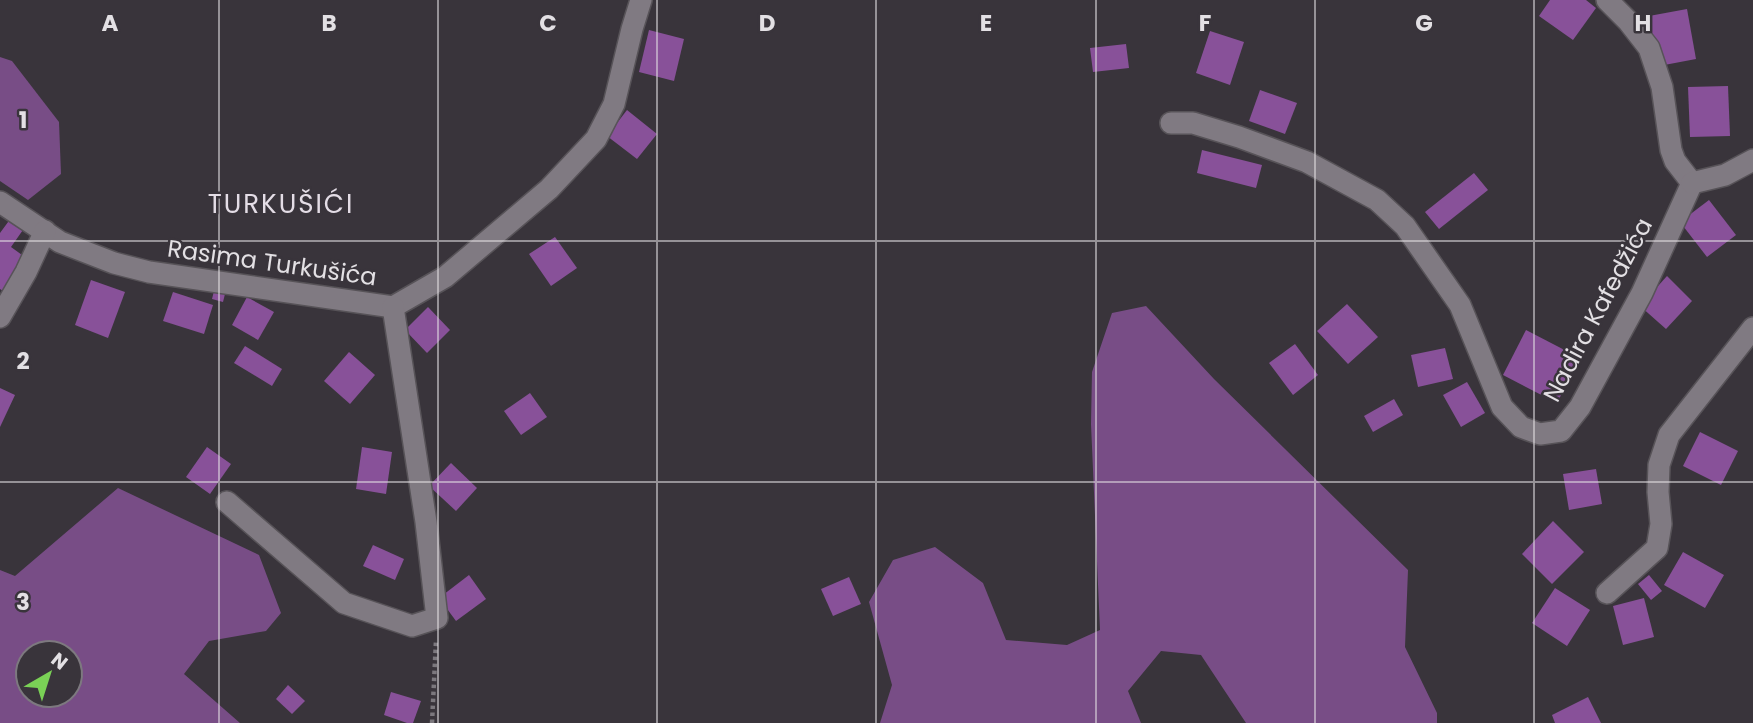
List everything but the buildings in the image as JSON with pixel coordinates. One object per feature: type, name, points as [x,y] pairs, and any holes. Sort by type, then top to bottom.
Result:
[{"type":"street","name":"Rasima Turkušića","points":[[0,202],[60,242],[149,272],[393,307],[455,269],[549,189],[596,139],[614,104],[632,29],[642,0]]},
{"type":"street","points":[[1607,0],[1649,48],[1662,87],[1671,150],[1675,161],[1692,183],[1725,175],[1753,160]]},
{"type":"street","name":"Nadira Kafedžića","points":[[1171,123],[1193,123],[1307,162],[1377,200],[1405,226],[1460,305],[1502,408],[1521,426],[1540,434],[1561,431],[1580,407],[1642,293],[1692,183]]},
{"type":"street","points":[[0,317],[45,232]]},
{"type":"street","points":[[227,502],[344,603],[412,626],[437,618],[426,522],[393,307]]},
{"type":"street","points":[[1607,593],[1657,548],[1661,524],[1658,464],[1669,435],[1753,328]]},
{"type":"path","points":[[432,723],[437,618]]},
{"type":"shaded area","points":[[0,57],[12,61],[59,122],[61,174],[28,200],[0,181]]},
{"type":"shaded area","points":[[1146,306],[1214,379],[1408,570],[1405,647],[1437,713],[1437,723],[1246,723],[1201,655],[1161,651],[1128,691],[1141,723],[880,723],[892,685],[869,602],[893,560],[935,547],[983,583],[1006,640],[1067,645],[1100,630],[1091,424],[1092,372],[1112,313]]},
{"type":"shaded area","points":[[118,488],[259,555],[281,613],[266,631],[209,641],[184,674],[240,723],[0,723],[0,570],[15,576]]},
{"type":"district","name":"TURKUŠIĆI","points":[[281,204]]}]
